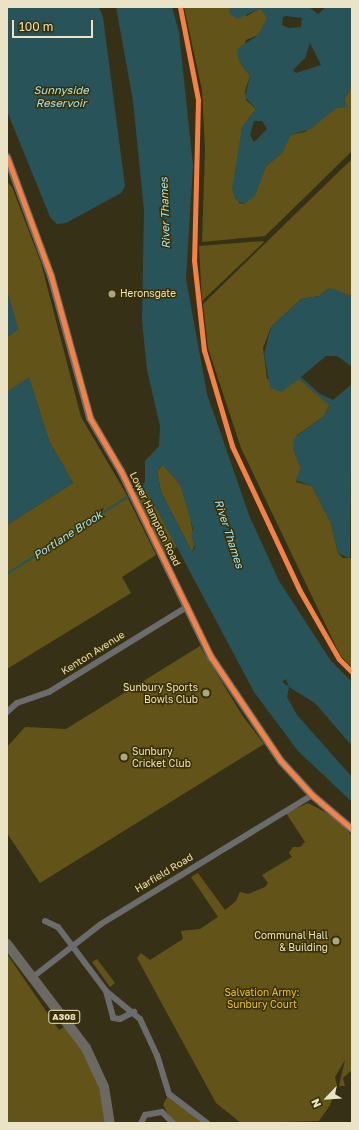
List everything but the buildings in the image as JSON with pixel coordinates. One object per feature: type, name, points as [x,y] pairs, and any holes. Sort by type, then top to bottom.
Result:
[{"type":"highway","name":"A308","points":[[7,944],[89,1053],[104,1087],[110,1123]]},
{"type":"street","name":"Lower Hampton Road","points":[[7,157],[16,177],[51,276],[90,418],[116,462],[188,606],[211,657],[244,710],[312,795],[352,829]]},
{"type":"street","name":"Kenton Avenue","points":[[7,712],[17,703],[49,692],[188,606]]},
{"type":"street","name":"Harfield Road","points":[[33,977],[72,945],[312,795]]},
{"type":"street","points":[[45,921],[58,927],[106,991],[134,1012],[150,1036],[169,1094],[205,1122]]},
{"type":"street","points":[[106,991],[113,1018],[120,1019],[134,1012]]},
{"type":"street","points":[[141,1123],[145,1114],[144,1107]]},
{"type":"street","points":[[145,1114],[165,1113],[173,1123]]},
{"type":"green space","points":[[184,7],[230,7],[247,16],[260,8],[267,14],[266,24],[258,35],[246,40],[239,61],[250,76],[245,91],[246,100],[256,109],[242,127],[237,164],[236,199],[239,198],[239,203],[244,204],[254,196],[266,166],[282,153],[290,135],[305,132],[336,108],[347,106],[344,100],[352,85],[352,151],[265,236],[202,242],[205,150],[202,90]]},
{"type":"green space","points":[[352,159],[352,296],[328,289],[319,296],[301,299],[271,327],[263,348],[267,379],[299,379],[330,405],[323,417],[296,436],[301,469],[296,482],[312,486],[331,523],[338,553],[343,558],[352,558],[352,668],[340,655],[241,448],[208,348],[203,304]]},
{"type":"green space","points":[[7,182],[12,187],[41,263],[81,417],[124,490],[156,555],[122,577],[131,593],[7,669],[7,525],[73,483],[49,441],[29,378],[7,392],[7,337],[18,329],[7,291]]},
{"type":"green space","points":[[264,242],[202,301],[199,246]]},
{"type":"green space","points":[[163,465],[180,484],[188,507],[195,543],[192,552],[161,492],[157,471]]},
{"type":"green space","points":[[141,491],[147,491],[177,547],[165,554],[136,494]]},
{"type":"green space","name":"Sunbury Cricket Club","points":[[200,646],[242,715],[264,744],[40,883],[7,833],[7,747],[25,727],[66,729]]},
{"type":"green space","name":"Salvation Army: Sunbury Court","points":[[308,803],[336,818],[352,836],[352,1070],[343,1078],[345,1086],[339,1086],[345,1060],[335,1077],[337,1086],[330,1105],[319,1121],[241,1123],[216,1103],[137,958],[141,953],[150,960],[183,939],[181,931],[200,929],[218,917],[191,877],[198,873],[225,910],[236,901],[240,892],[248,894],[265,887],[268,883],[262,875],[292,857],[289,853],[293,847],[300,847],[305,842],[286,813]]},
{"type":"green space","points":[[7,954],[59,1030],[69,1024],[86,1048],[110,1123],[7,1123]]},
{"type":"green space","points":[[97,959],[115,983],[110,987],[92,962]]},
{"type":"green space","points":[[169,1094],[207,1123],[173,1123],[163,1105]]},
{"type":"water","name":"Sunnyside Reservoir","points":[[7,7],[99,7],[103,17],[125,186],[121,193],[66,223],[57,224],[50,217],[7,111]]},
{"type":"water","name":"River Thames","points":[[116,7],[172,7],[179,32],[193,166],[186,279],[207,394],[249,515],[279,581],[331,661],[352,682],[352,746],[315,703],[289,687],[287,697],[297,715],[352,777],[352,802],[298,751],[254,692],[147,491],[137,494],[134,490],[145,482],[145,461],[159,446],[160,426],[147,370],[142,321],[144,210],[133,101]],"holes":[[[163,465],[180,484],[193,529],[191,536],[195,548],[192,552],[161,492],[157,471]],[[286,679],[289,687],[282,682]]]},
{"type":"water","points":[[230,7],[309,7],[318,14],[326,7],[352,7],[352,85],[344,100],[348,107],[336,108],[311,129],[290,135],[282,153],[266,166],[255,196],[244,204],[236,200],[237,197],[235,199],[232,189],[242,127],[256,109],[245,97],[250,76],[239,61],[237,49],[258,35],[267,18],[260,8],[237,19],[229,13]],"holes":[[[287,16],[302,18],[301,27],[289,28],[282,25],[283,17]],[[310,43],[321,65],[296,73],[293,70],[305,58]],[[254,121],[262,121],[267,129],[254,142],[250,135]]]},
{"type":"water","points":[[330,288],[352,296],[352,367],[337,356],[326,356],[301,377],[320,394],[333,400],[352,384],[350,559],[338,553],[331,523],[312,486],[295,480],[301,469],[293,450],[294,438],[323,417],[330,406],[299,379],[282,392],[270,388],[264,354],[271,327],[301,299],[319,296]]},
{"type":"water","points":[[7,291],[18,329],[7,337]]},
{"type":"water","points":[[29,377],[49,441],[73,483],[7,525],[7,392]]},
{"type":"waterway","name":"Portlane Brook","points":[[7,574],[129,496]]},
{"type":"cycle path","points":[[180,7],[198,100],[194,260],[204,350],[232,446],[300,591],[339,659],[352,672]]},
{"type":"cycle path","points":[[7,157],[51,276],[90,418],[121,471],[211,657],[281,761],[312,795],[352,829]]},
{"type":"place","name":"Heronsgate","points":[[112,294]]},
{"type":"place","name":"Sunbury Sports Bowls Club","points":[[206,693]]},
{"type":"place","name":"Sunbury Cricket Club","points":[[124,757]]},
{"type":"place","name":"Communal Hall & Building","points":[[336,941]]}]
